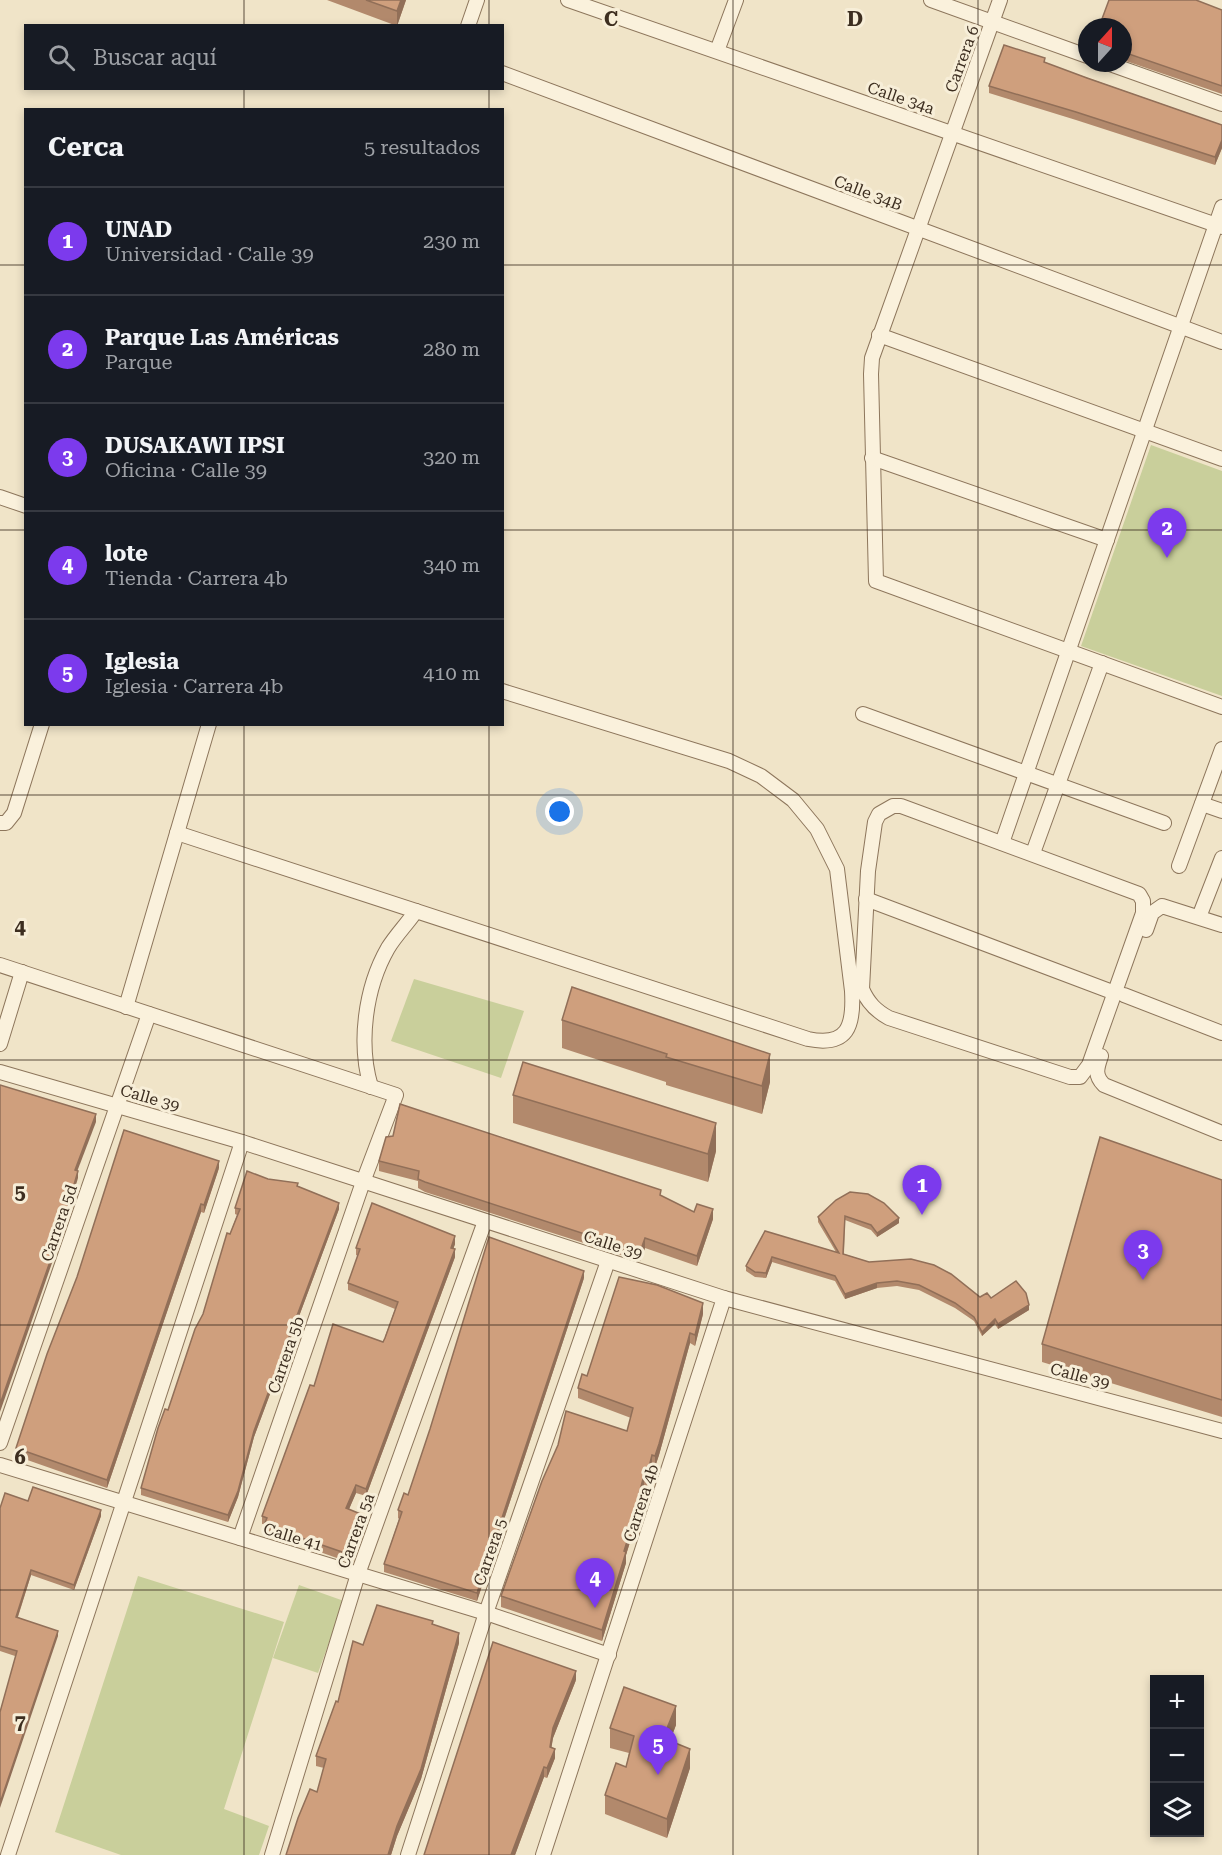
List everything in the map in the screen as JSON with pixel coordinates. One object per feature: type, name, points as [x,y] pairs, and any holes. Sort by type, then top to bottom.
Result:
[{"type":"street","points":[[469,24],[477,0]]},
{"type":"street","name":"Calle 34a","points":[[568,0],[1219,226]]},
{"type":"street","points":[[717,51],[736,0]]},
{"type":"street","points":[[931,0],[1078,53]]},
{"type":"street","name":"Carrera 6","points":[[1000,0],[879,335],[871,374],[876,581],[1068,651]]},
{"type":"street","points":[[1132,72],[1222,104]]},
{"type":"street","name":"Calle 34B","points":[[504,74],[917,230],[1222,342]]},
{"type":"street","points":[[1002,843],[1180,327],[1219,226],[1222,207]]},
{"type":"street","points":[[879,335],[1222,459]]},
{"type":"street","points":[[872,458],[1107,540]]},
{"type":"street","points":[[0,497],[24,505]]},
{"type":"street","points":[[1068,651],[1222,707]]},
{"type":"street","points":[[1033,854],[1102,663]]},
{"type":"street","points":[[177,833],[808,1039],[822,1042],[837,1039],[846,1033],[853,1009],[837,868],[817,829],[793,800],[761,776],[729,760],[504,692]]},
{"type":"street","points":[[863,714],[1164,823]]},
{"type":"street","points":[[0,823],[6,823],[14,813],[41,726]]},
{"type":"street","points":[[126,1007],[208,726]]},
{"type":"street","points":[[1179,866],[1222,749]]},
{"type":"street","points":[[1202,804],[1222,811]]},
{"type":"street","points":[[1222,925],[1169,906],[1157,908],[1149,921],[1119,994],[1089,1065],[1080,1077],[1070,1077],[889,1018],[871,1005],[862,989],[866,898],[875,822],[886,808],[901,806],[1139,894],[1143,901],[1143,913],[1119,994],[1098,1063],[1097,1079],[1104,1085],[1222,1133]]},
{"type":"street","points":[[1199,917],[1222,858]]},
{"type":"street","points":[[866,898],[1222,1033]]},
{"type":"street","points":[[0,965],[371,1087],[364,1040],[370,993],[388,949],[416,911]]},
{"type":"street","points":[[0,1044],[22,972]]},
{"type":"street","name":"Carrera 5d","points":[[0,1443],[149,1014]]},
{"type":"street","name":"Calle 39","points":[[0,1072],[242,1142],[724,1298],[1222,1431]]},
{"type":"street","name":"Carrera 5b","points":[[240,1538],[363,1182],[396,1095],[371,1087]]},
{"type":"street","points":[[8,1855],[242,1142]]},
{"type":"street","name":"Carrera 5a","points":[[272,1855],[358,1574],[484,1221]]},
{"type":"street","name":"Carrera 5","points":[[408,1855],[486,1613],[608,1261]]},
{"type":"street","name":"Carrera 4b","points":[[543,1855],[724,1298]]},
{"type":"street","name":"Calle 41","points":[[0,1465],[486,1613],[609,1655]]},
{"type":"green space","points":[[1151,445],[1222,471],[1222,696],[1081,646]]},
{"type":"green space","points":[[414,979],[524,1011],[501,1078],[391,1041]]},
{"type":"green space","points":[[138,1576],[284,1622],[224,1809],[269,1826],[259,1855],[121,1855],[55,1832]]},
{"type":"green space","points":[[299,1585],[344,1601],[318,1673],[273,1658]]},
{"type":"building","points":[[366,0],[401,0],[397,11]]},
{"type":"building","points":[[1109,0],[1196,0],[1222,10],[1222,86],[1132,55],[1132,18],[1102,18]]},
{"type":"building","points":[[1004,45],[1045,58],[1044,62],[1087,78],[1222,125],[1222,140],[1215,157],[989,86]]},
{"type":"building","points":[[572,987],[770,1054],[762,1086],[666,1057],[667,1054],[562,1020]]},
{"type":"building","points":[[523,1062],[716,1123],[708,1154],[513,1095]]},
{"type":"building","points":[[0,1085],[96,1114],[75,1170],[78,1171],[59,1236],[0,1404]]},
{"type":"building","points":[[400,1104],[661,1190],[660,1195],[694,1212],[697,1204],[713,1209],[697,1256],[645,1238],[640,1252],[425,1182],[418,1179],[419,1171],[379,1161],[386,1137],[393,1136]]},
{"type":"building","points":[[124,1130],[219,1161],[204,1205],[201,1204],[107,1480],[16,1448],[47,1354],[77,1277]]},
{"type":"building","points":[[1100,1137],[1222,1180],[1222,1400],[1042,1344]]},
{"type":"building","points":[[247,1171],[268,1179],[298,1183],[297,1186],[339,1203],[254,1431],[238,1491],[228,1515],[141,1488],[158,1428],[165,1409],[168,1410],[195,1329],[203,1314],[227,1233],[230,1234],[240,1209],[235,1208]]},
{"type":"building","points":[[850,1192],[868,1194],[884,1203],[899,1218],[877,1233],[871,1225],[845,1216],[843,1254],[869,1262],[911,1259],[934,1265],[951,1274],[980,1297],[987,1293],[991,1298],[1016,1281],[1026,1293],[1029,1305],[998,1324],[995,1319],[982,1332],[974,1317],[955,1303],[919,1285],[897,1281],[877,1283],[845,1294],[835,1276],[772,1257],[766,1273],[755,1272],[746,1266],[765,1231],[839,1253],[818,1217],[836,1200]]},
{"type":"building","points":[[372,1203],[455,1236],[451,1248],[455,1249],[366,1489],[356,1485],[346,1508],[363,1515],[348,1554],[264,1525],[267,1518],[262,1516],[310,1385],[314,1386],[333,1324],[383,1342],[398,1302],[348,1283],[360,1249],[356,1248]]},
{"type":"building","points":[[489,1237],[584,1271],[477,1593],[384,1564],[402,1512],[398,1510],[404,1493],[408,1495],[430,1429]]},
{"type":"building","points":[[619,1277],[657,1285],[703,1303],[695,1335],[690,1333],[655,1456],[652,1455],[647,1475],[644,1475],[637,1502],[639,1503],[624,1551],[626,1552],[602,1630],[501,1596],[542,1481],[558,1445],[566,1411],[627,1431],[633,1408],[578,1388],[582,1374],[587,1376]]},
{"type":"building","points":[[33,1487],[101,1510],[74,1585],[31,1570],[16,1617],[58,1631],[0,1803],[0,1712],[17,1651],[0,1646],[0,1508],[5,1493],[28,1501]]},
{"type":"building","points":[[377,1605],[433,1621],[432,1624],[459,1633],[421,1769],[397,1826],[388,1855],[286,1855],[310,1789],[317,1792],[326,1759],[316,1756],[336,1701],[338,1702],[353,1641],[363,1645]]},
{"type":"building","points":[[493,1642],[576,1671],[553,1728],[550,1747],[555,1749],[547,1768],[544,1767],[511,1855],[424,1855]]},
{"type":"building","points":[[624,1687],[676,1706],[663,1738],[690,1749],[667,1819],[605,1795],[616,1763],[626,1767],[634,1736],[610,1728]]},
{"type":"place","name":"Parque Las Américas","points":[[1167,558]]},
{"type":"place","name":"UNAD","points":[[922,1215]]},
{"type":"place","name":"DUSAKAWI IPSI","points":[[1143,1280]]},
{"type":"place","name":"lote","points":[[595,1608]]},
{"type":"place","name":"Iglesia","points":[[658,1775]]}]
